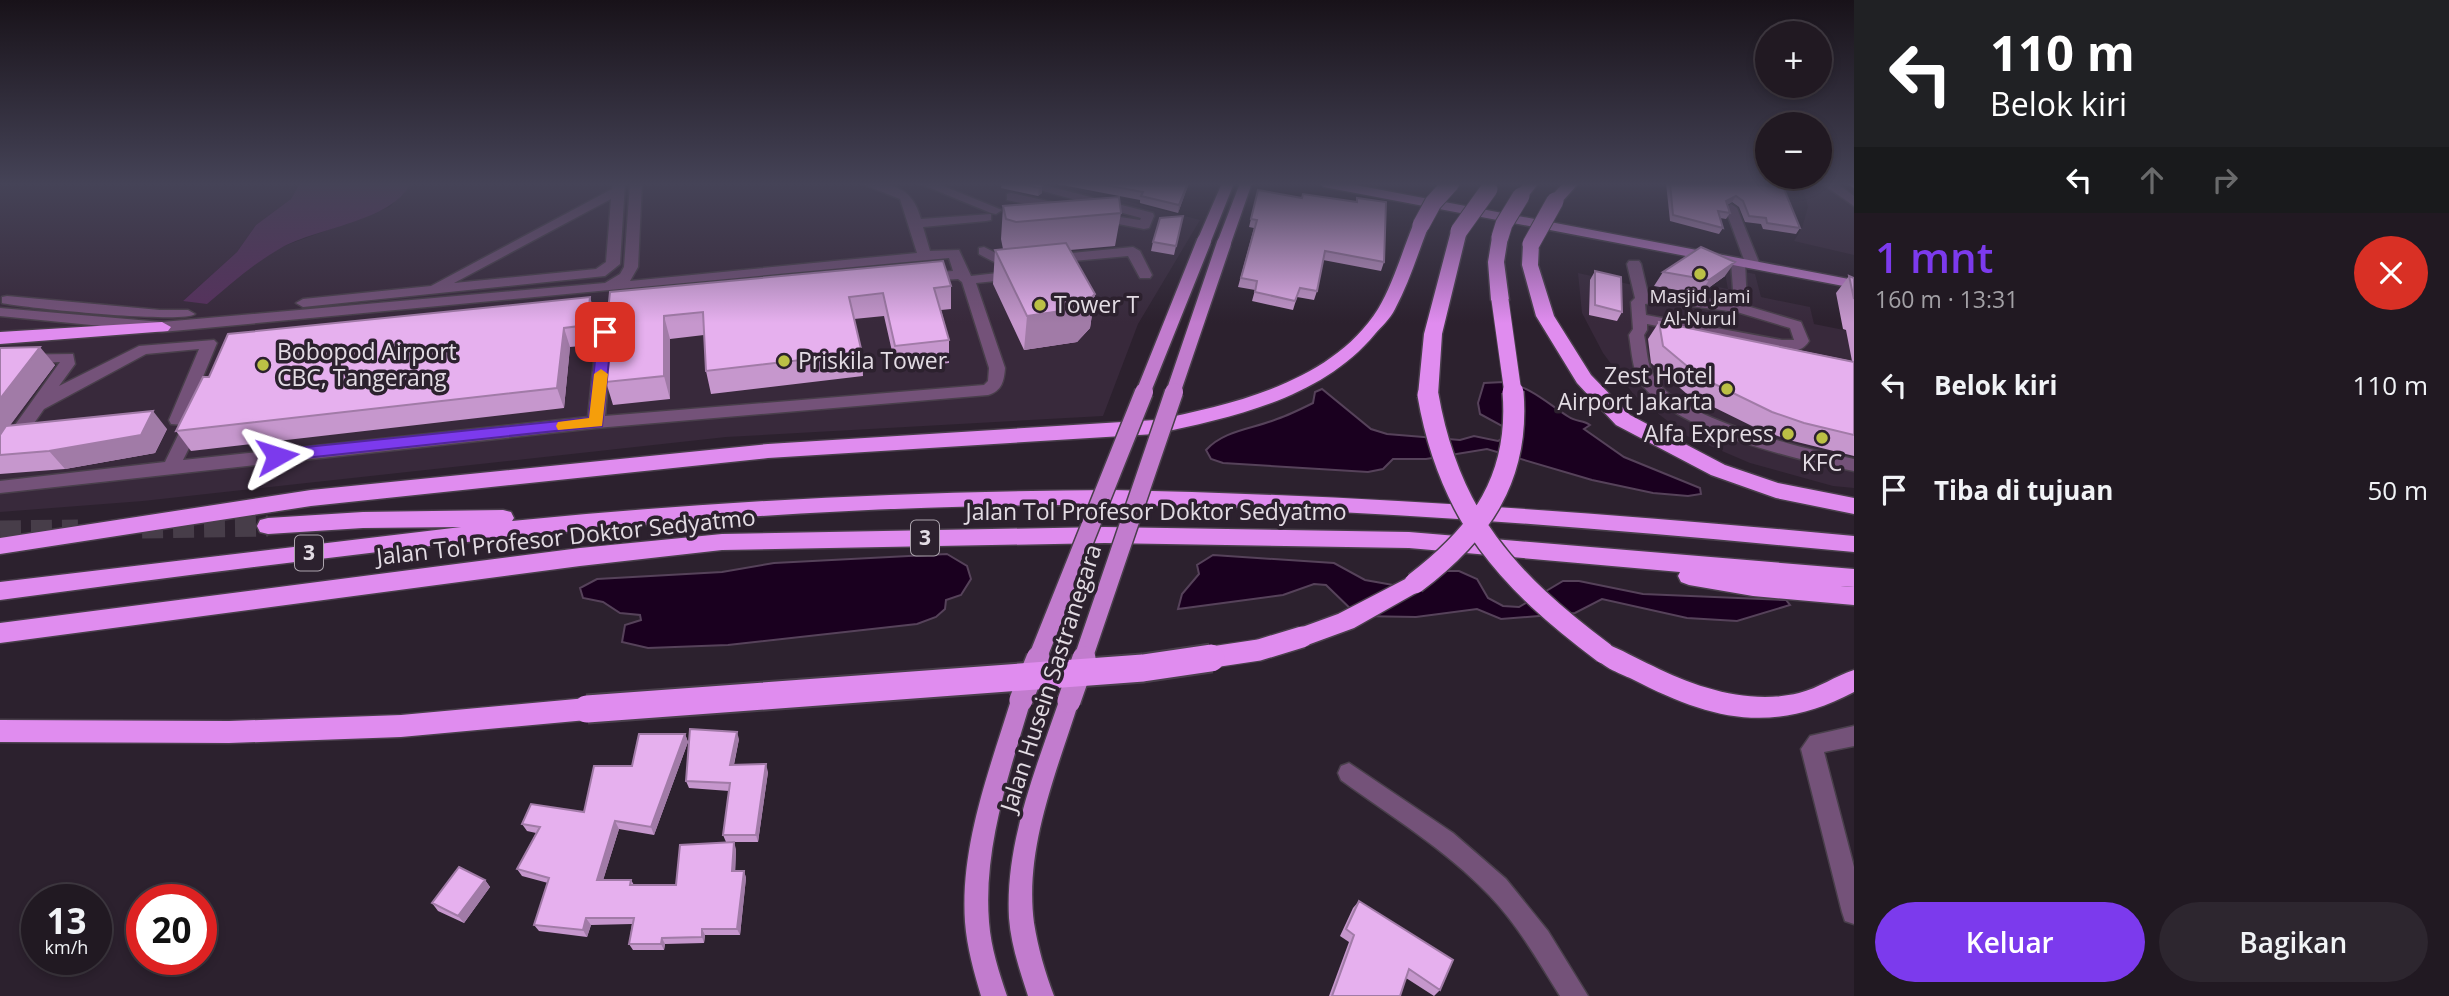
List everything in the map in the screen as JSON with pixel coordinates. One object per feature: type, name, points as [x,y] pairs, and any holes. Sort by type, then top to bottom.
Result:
[{"type":"highway","points":[[0,546],[311,498],[768,451],[1155,427],[1208,416],[1261,400],[1317,375],[1352,349],[1386,310],[1419,229]]},
{"type":"highway","points":[[1460,229],[1447,269],[1433,334],[1428,395],[1442,461],[1487,545],[1544,607],[1604,653],[1682,688],[1717,700],[1752,707],[1788,706],[1811,701],[1854,680]]},
{"type":"highway","points":[[0,731],[229,732],[401,726],[587,709],[1143,668],[1259,650],[1346,621],[1415,583],[1441,562],[1473,530],[1494,499],[1510,454],[1516,411],[1496,262],[1502,229]]},
{"type":"highway","points":[[1539,229],[1531,244],[1530,265],[1545,316],[1584,379],[1623,420],[1718,470],[1776,490],[1854,506]]},
{"type":"highway","points":[[0,338],[162,327]]},
{"type":"highway","name":"Jalan Tol Profesor Doktor Sedyatmo","points":[[0,591],[618,517],[868,502],[1150,497],[1314,503],[1622,522],[1854,544]]},
{"type":"highway","points":[[268,526],[363,520],[618,517]]},
{"type":"highway","name":"Jalan Tol Profesor Doktor Sedyatmo","points":[[0,633],[580,557],[722,542],[1105,535],[1409,540],[1854,578]]},
{"type":"highway","points":[[1534,550],[1753,587],[1854,596]]},
{"type":"main road","name":"Jalan Husein Sastranegara","points":[[994,996],[986,977],[978,929],[978,857],[985,823],[1021,700],[1209,229]]},
{"type":"main road","name":"Jalan Husein Sastranegara","points":[[1041,996],[1024,945],[1019,887],[1030,828],[1069,701],[1229,229]]},
{"type":"main road","points":[[1596,229],[1746,255],[1854,284]]},
{"type":"street","points":[[427,291],[541,229]]},
{"type":"street","points":[[0,312],[162,327],[427,291],[584,277],[606,271],[613,264],[616,229]]},
{"type":"street","points":[[608,287],[626,277],[631,267],[633,229]]},
{"type":"street","points":[[915,229],[917,278],[965,278],[1133,251],[1145,275]]},
{"type":"street","points":[[1738,229],[1746,255],[1741,304],[1738,308]]},
{"type":"street","points":[[984,251],[1000,261],[1071,268]]},
{"type":"street","points":[[0,300],[222,317],[608,287],[954,253],[997,368],[996,382],[988,390],[596,422],[0,487]]},
{"type":"street","points":[[1634,264],[1642,299]]},
{"type":"street","points":[[1639,324],[1797,346],[1802,341],[1796,325],[1738,308],[1719,308],[1654,296],[1642,299],[1636,305],[1639,324],[1636,335],[1648,381],[1669,402],[1703,419],[1763,440],[1854,465]]},
{"type":"street","points":[[553,314],[648,305]]},
{"type":"street","points":[[596,422],[607,309]]},
{"type":"street","points":[[171,467],[198,412],[177,420],[222,317]]},
{"type":"street","points":[[1639,324],[1802,361]]},
{"type":"street","points":[[38,405],[124,357],[144,349],[209,343]]},
{"type":"street","points":[[0,360],[68,358],[67,364],[0,459]]},
{"type":"street","points":[[1854,736],[1818,743],[1812,749],[1854,912]]},
{"type":"street","points":[[1349,773],[1450,847],[1497,887],[1529,925],[1575,996]]},
{"type":"shaded area","points":[[0,229],[253,229],[237,252],[183,301],[284,246],[329,229],[1194,229],[1138,324],[1103,416],[726,437],[143,501],[0,512]]},
{"type":"shaded area","points":[[253,229],[330,229],[296,241],[271,254],[207,304],[183,301],[237,252]]},
{"type":"shaded area","points":[[1801,229],[1854,229],[1854,255],[1794,241]]},
{"type":"shaded area","points":[[1724,268],[1755,274],[1761,297],[1810,307],[1814,324],[1854,332],[1854,488],[1833,486],[1750,463],[1687,436],[1634,395],[1603,353],[1582,313],[1578,273],[1720,304],[1718,287],[1728,289]]},
{"type":"shaded area","points":[[1504,382],[1530,391],[1572,419],[1588,423],[1590,425],[1584,429],[1624,457],[1700,488],[1701,494],[1688,496],[1653,493],[1592,480],[1487,449],[1426,459],[1393,459],[1383,469],[1368,472],[1223,463],[1211,459],[1206,450],[1230,434],[1282,417],[1313,403],[1315,392],[1322,389],[1371,429],[1387,434],[1460,440],[1474,436],[1498,441],[1506,437],[1506,428],[1480,414],[1478,403],[1484,383]]},
{"type":"shaded area","points":[[947,554],[967,566],[971,579],[961,595],[946,600],[945,609],[936,617],[917,624],[728,645],[648,648],[622,642],[625,625],[641,620],[640,615],[620,613],[603,602],[583,598],[580,588],[597,579],[722,572],[774,563]]},
{"type":"shaded area","points":[[1213,555],[1334,563],[1365,580],[1393,585],[1440,571],[1459,571],[1477,579],[1488,598],[1503,606],[1519,607],[1563,581],[1579,581],[1643,594],[1786,600],[1790,605],[1737,621],[1687,618],[1602,599],[1575,613],[1501,619],[1477,609],[1416,617],[1358,616],[1326,585],[1314,584],[1283,595],[1178,609],[1182,594],[1199,574],[1197,565]]},
{"type":"building","points":[[1157,229],[1180,229],[1176,246],[1153,242]]},
{"type":"building","points":[[1254,229],[1385,229],[1384,262],[1325,251],[1317,291],[1300,288],[1295,301],[1255,292],[1257,281],[1241,278]]},
{"type":"building","points":[[1066,243],[1095,294],[1081,308],[1027,316],[995,250]]},
{"type":"building","points":[[1701,247],[1735,262],[1709,280],[1663,272]]},
{"type":"building","points":[[943,261],[951,286],[934,288],[949,340],[895,346],[883,293],[849,297],[862,353],[706,371],[703,312],[664,316],[664,376],[606,382],[610,292]]},
{"type":"building","points":[[1595,271],[1621,277],[1622,312],[1595,305]]},
{"type":"building","points":[[1849,276],[1854,278],[1854,299]]},
{"type":"building","points":[[590,297],[587,325],[564,328],[557,388],[176,431],[203,377],[209,377],[228,334]]},
{"type":"building","points":[[1659,322],[1854,362],[1854,435],[1772,412],[1700,377],[1663,346]]},
{"type":"building","points":[[40,347],[0,399],[0,348]]},
{"type":"building","points":[[153,411],[141,435],[49,451],[0,455],[0,435],[6,426]]},
{"type":"building","points":[[690,729],[737,732],[730,765],[766,764],[756,835],[723,835],[730,783],[686,781]]},
{"type":"building","points":[[639,734],[685,734],[651,827],[615,821],[597,880],[631,880],[630,885],[676,885],[680,845],[734,842],[732,871],[744,871],[737,929],[702,929],[702,937],[662,938],[661,944],[629,944],[634,918],[586,918],[583,930],[534,925],[549,878],[517,869],[540,827],[522,824],[531,804],[584,812],[594,766],[632,766]]},
{"type":"building","points":[[459,867],[485,880],[458,916],[432,903]]},
{"type":"building","points":[[1359,901],[1453,960],[1440,990],[1409,969],[1400,996],[1332,996],[1354,935],[1346,929]]},
{"type":"tunnel","points":[[142,528],[268,526]]},
{"type":"tunnel","points":[[0,531],[78,530]]},
{"type":"slow traffic","points":[[563,426],[596,422],[601,374]]},
{"type":"place","name":"Masjid Jami Al-Nurul","points":[[1700,274]]},
{"type":"place","name":"Tower T","points":[[1040,305]]},
{"type":"place","name":"Priskila Tower","points":[[784,361]]},
{"type":"place","name":"Bobopod Airport CBC, Tangerang","points":[[263,365]]},
{"type":"place","name":"Zest Hotel Airport Jakarta","points":[[1727,389]]},
{"type":"place","name":"Alfa Express","points":[[1788,434]]},
{"type":"place","name":"KFC","points":[[1822,438]]},
{"type":"route","points":[[277,456],[596,422],[605,332]]}]
